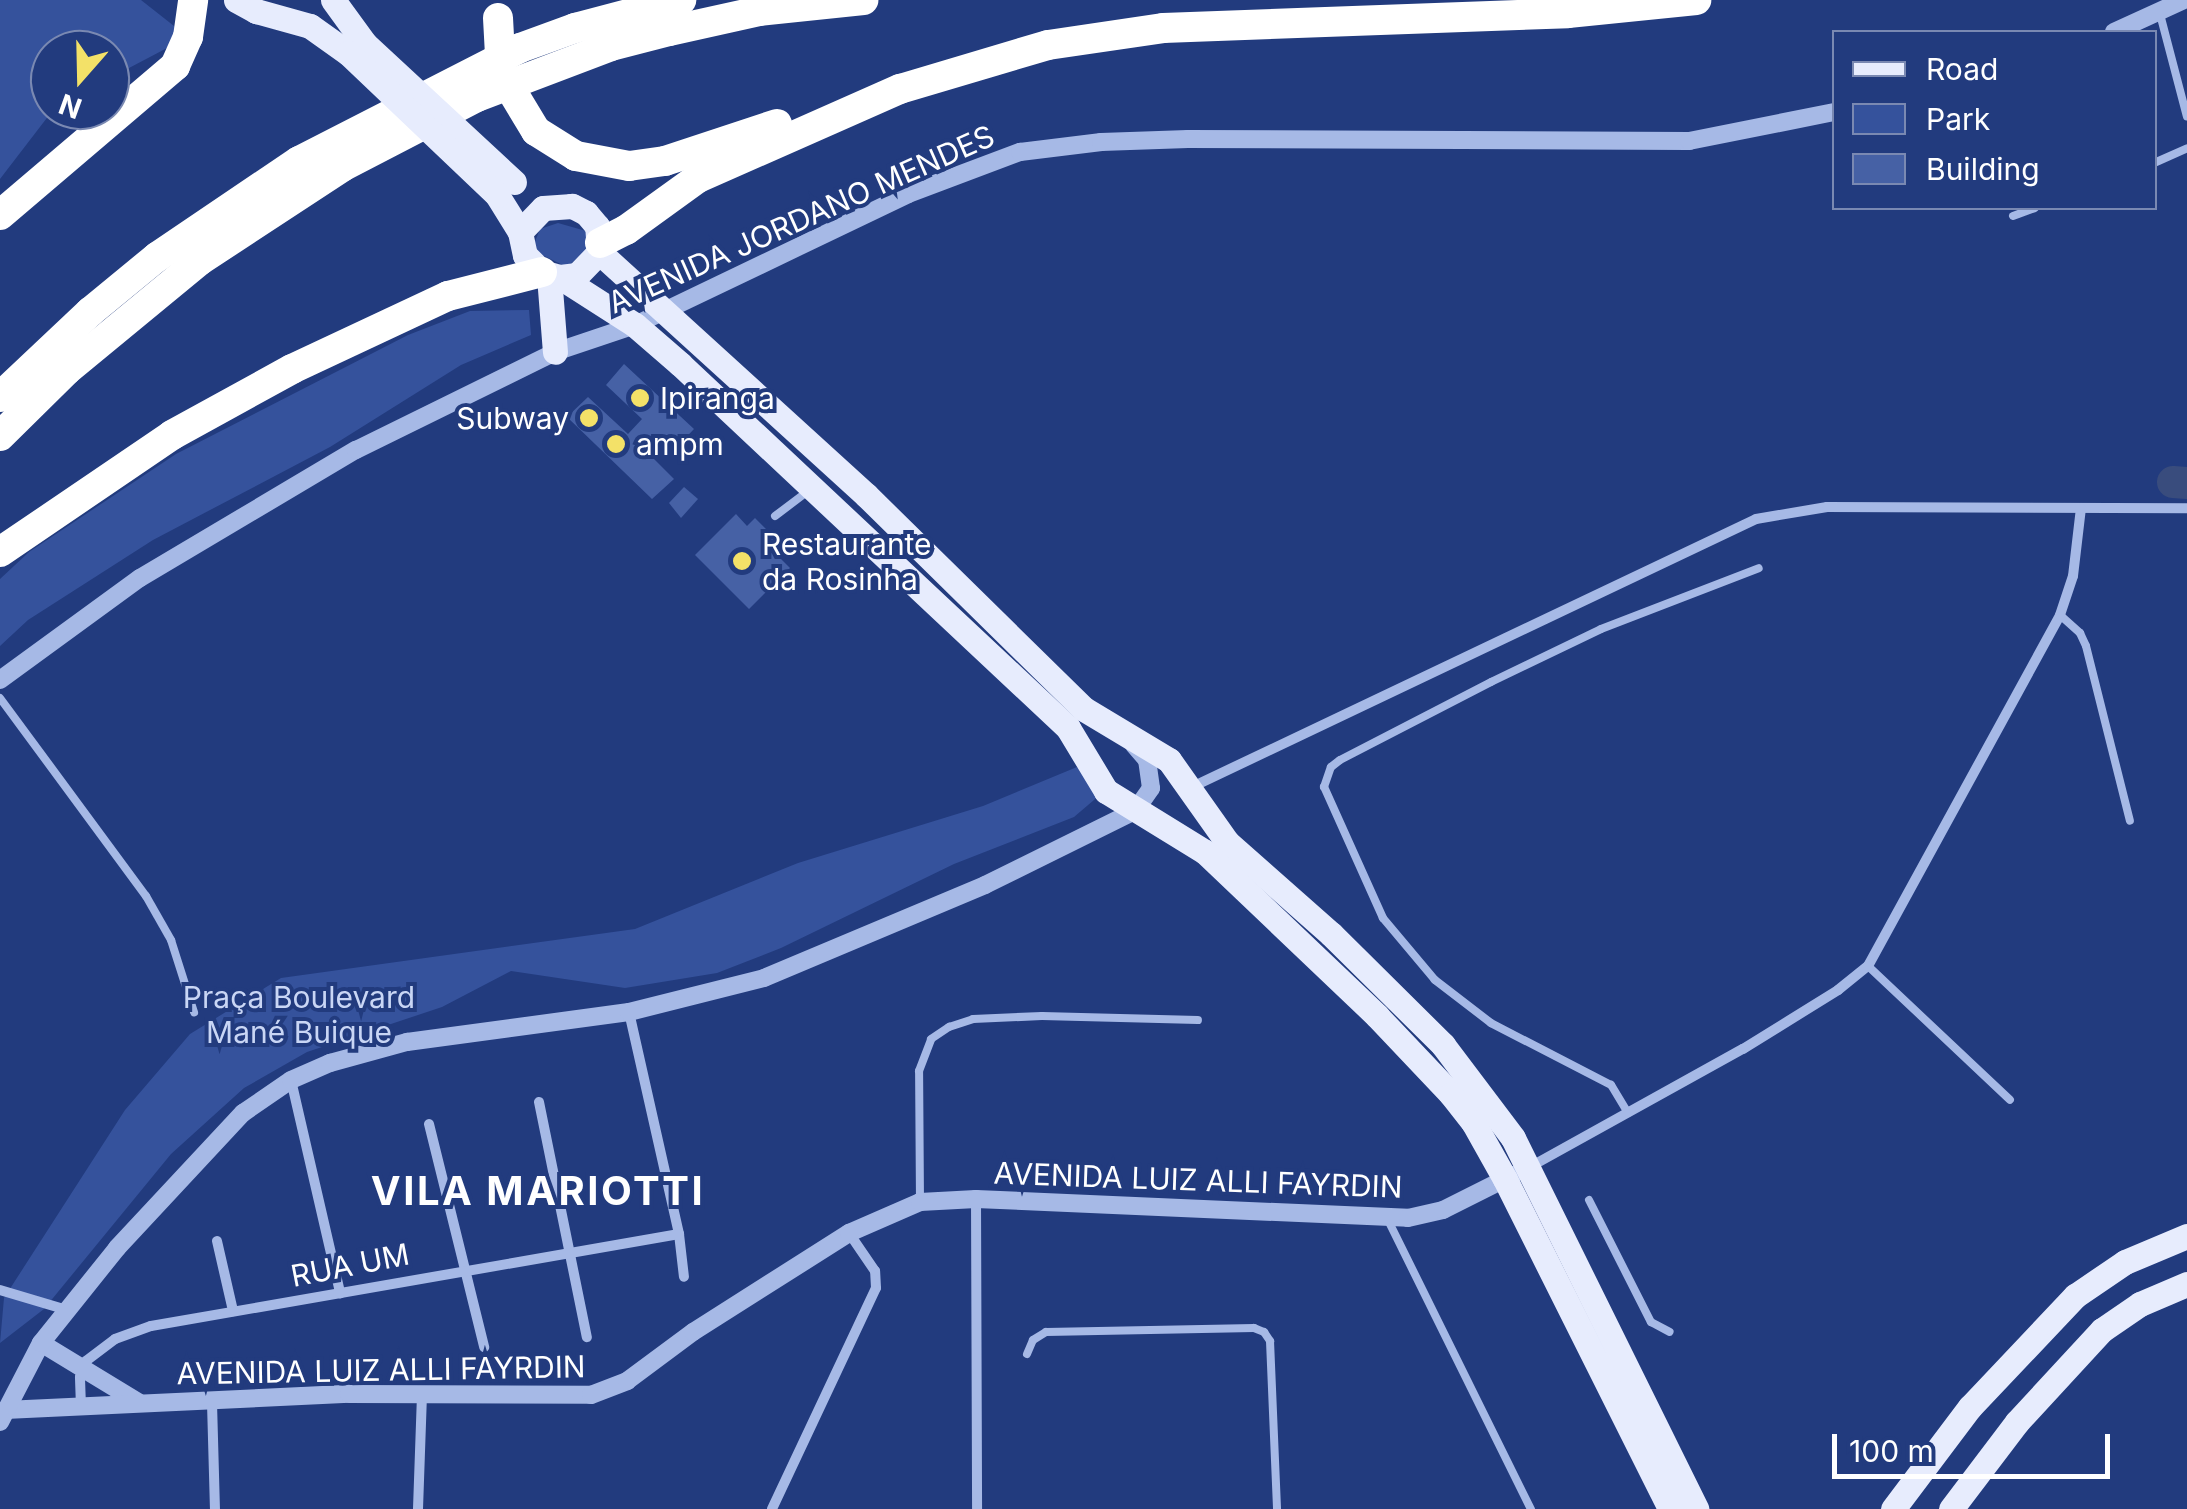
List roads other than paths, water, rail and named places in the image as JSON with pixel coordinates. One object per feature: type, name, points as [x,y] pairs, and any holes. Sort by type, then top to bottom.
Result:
[{"type":"highway","points":[[0,215],[176,66],[188,37],[193,0]]},
{"type":"highway","points":[[0,397],[90,312],[157,257],[299,161],[520,48],[575,28],[681,0]]},
{"type":"highway","points":[[0,436],[67,370],[199,261],[342,167],[477,96],[611,46],[668,31],[759,12],[863,0]]},
{"type":"highway","points":[[501,9],[501,74],[536,131],[576,156],[629,166],[666,161],[849,99],[900,89],[1048,46],[1163,28],[1568,14],[1696,0]]},
{"type":"highway","points":[[600,248],[698,178],[900,89]]},
{"type":"highway","points":[[0,552],[172,435],[275,378],[448,296],[550,275]]},
{"type":"main road","points":[[236,0],[356,48],[506,188],[555,206]]},
{"type":"main road","points":[[279,18],[305,0]]},
{"type":"main road","points":[[333,0],[356,48]]},
{"type":"main road","points":[[506,188],[525,256],[635,325],[814,487],[1068,728],[1100,784],[1135,811],[1205,852],[1377,1016],[1474,1122],[1516,1174],[1696,1509]]},
{"type":"main road","points":[[520,232],[533,214],[555,206],[572,206],[586,214],[597,226],[600,248],[662,313],[866,495],[1084,710],[1169,760],[1227,842],[1331,934],[1443,1044],[1481,1091],[1670,1509]]},
{"type":"main road","points":[[550,275],[576,275],[600,248]]},
{"type":"main road","points":[[550,275],[555,352]]},
{"type":"main road","points":[[1893,1509],[1970,1407],[2054,1315],[2125,1262],[2187,1236]]},
{"type":"main road","points":[[1951,1509],[2017,1422],[2102,1330],[2140,1304],[2187,1284]]},
{"type":"street","points":[[2119,30],[2184,0]]},
{"type":"street","name":"AVENIDA JORDANO MENDES","points":[[0,680],[140,578],[342,458],[555,352],[635,325],[908,194],[1020,152],[1101,142],[1188,140],[1690,141],[1832,112]]},
{"type":"street","points":[[1191,788],[1756,519],[1827,507],[2187,508]]},
{"type":"street","name":"AVENIDA LUIZ ALLI FAYRDIN","points":[[3,1416],[138,1402],[212,1403],[422,1393],[571,1396],[610,1390],[849,1233],[920,1202],[976,1198],[1386,1218],[1408,1218],[1443,1210],[1743,1050],[1838,990],[1868,966],[2060,615],[2073,576],[2081,508]]},
{"type":"street","points":[[3,1416],[41,1344],[66,1310],[200,1156],[262,1098],[291,1080],[330,1063],[407,1042],[628,1012],[716,994],[764,978],[986,885],[1135,811],[1150,788],[1150,770],[1125,732]]},
{"type":"street","points":[[628,1012],[679,1234],[684,1277]]},
{"type":"street","points":[[291,1080],[340,1293]]},
{"type":"street","points":[[539,1102],[587,1337]]},
{"type":"street","points":[[429,1124],[484,1347]]},
{"type":"street","points":[[976,1198],[977,1509]]},
{"type":"street","points":[[772,1509],[876,1288],[876,1270],[849,1233]]},
{"type":"street","name":"RUA UM","points":[[82,1368],[101,1347],[134,1332],[464,1268],[679,1234]]},
{"type":"street","points":[[218,1240],[233,1311]]},
{"type":"street","points":[[0,1290],[66,1310]]},
{"type":"street","name":"AVENIDA LUIZ ALLI FAYRDIN","points":[[41,1344],[138,1402]]},
{"type":"street","points":[[81,1407],[82,1368]]},
{"type":"street","points":[[418,1509],[422,1393]]},
{"type":"street","points":[[212,1403],[214,1509]]},
{"type":"lane","points":[[2160,14],[2187,117]]},
{"type":"lane","points":[[2157,161],[2187,148]]},
{"type":"lane","points":[[2012,216],[2029,210]]},
{"type":"lane","points":[[775,516],[814,487]]},
{"type":"lane","points":[[1628,1113],[1611,1085],[1491,1023],[1435,980],[1384,918],[1324,786],[1331,767],[1340,760],[1491,682],[1601,629],[1759,568]]},
{"type":"lane","points":[[2060,615],[2080,633],[2086,646],[2130,821]]},
{"type":"lane","points":[[0,698],[146,896],[171,940],[194,1012]]},
{"type":"lane","points":[[1868,966],[2010,1100]]},
{"type":"lane","points":[[920,1202],[919,1071],[931,1039],[949,1027],[972,1019],[1042,1016],[1198,1020]]},
{"type":"lane","points":[[1589,1200],[1651,1322],[1670,1332]]},
{"type":"lane","points":[[1386,1218],[1532,1509]]},
{"type":"lane","points":[[1027,1354],[1034,1340],[1046,1332],[1254,1328],[1264,1332],[1270,1341],[1277,1509]]},
{"type":"waterway","points":[[2173,482],[2187,483]]},
{"type":"place","name":"Ipiranga","points":[[640,398]]},
{"type":"place","name":"Subway","points":[[589,418]]},
{"type":"place","name":"ampm","points":[[616,444]]},
{"type":"place","name":"Restaurante da Rosinha","points":[[742,561]]},
{"type":"district","name":"VILA MARIOTTI","points":[[538,1191]]},
{"type":"park label","name":"Praça Boulevard Mané Buique","points":[[299,1014]]}]
